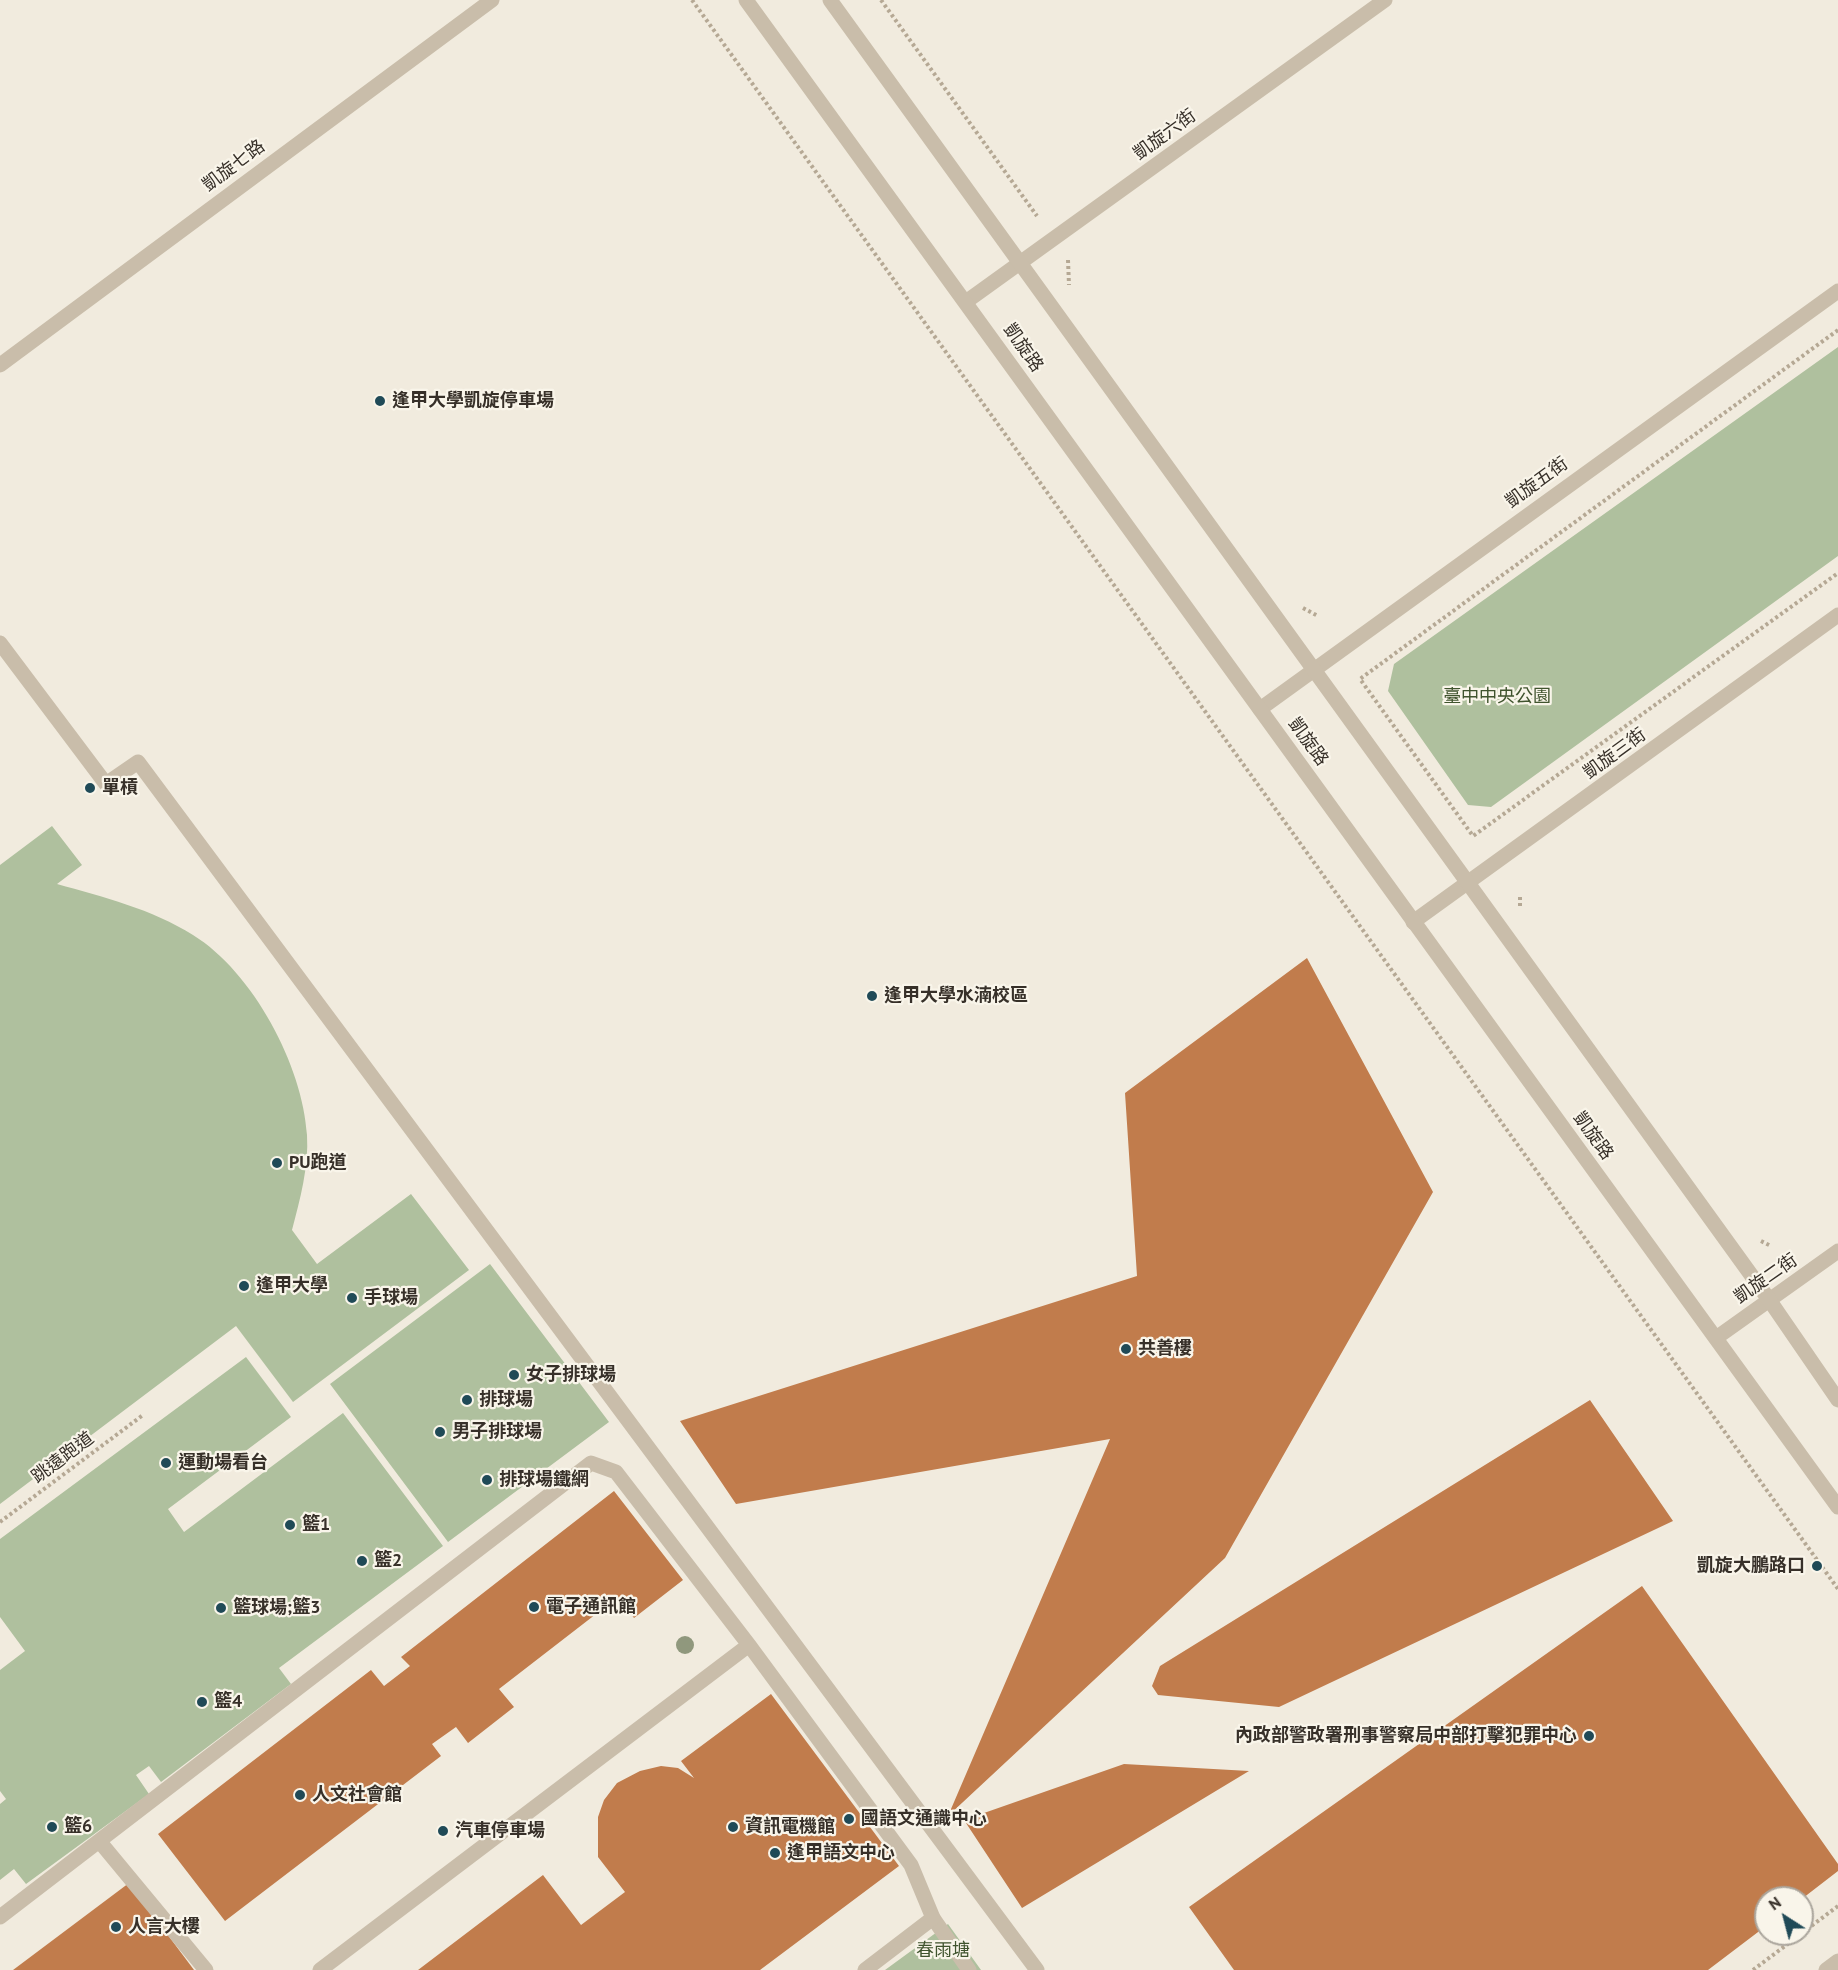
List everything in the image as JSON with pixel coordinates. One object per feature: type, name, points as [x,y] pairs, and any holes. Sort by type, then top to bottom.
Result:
[{"type":"street","name":"凱旋七路","points":[[0,365],[492,0]]},
{"type":"street","name":"凱旋路","points":[[747,0],[1838,1507]]},
{"type":"street","points":[[830,0],[1467,885],[1770,1301],[1838,1400]]},
{"type":"street","name":"凱旋六街","points":[[967,301],[1385,0]]},
{"type":"street","name":"凱旋五街","points":[[1260,709],[1312,669],[1838,291]]},
{"type":"street","name":"凱旋三街","points":[[1413,922],[1838,615]]},
{"type":"street","points":[[0,643],[106,784],[138,762],[1037,1970]]},
{"type":"street","name":"凱旋二街","points":[[1716,1338],[1838,1251]]},
{"type":"street","points":[[0,1917],[591,1463],[616,1472],[749,1645],[910,1865],[933,1918],[969,1970]]},
{"type":"street","points":[[320,1970],[749,1645]]},
{"type":"street","points":[[100,1842],[206,1970]]},
{"type":"street","points":[[865,1970],[933,1918]]},
{"type":"street","points":[[1826,1970],[1838,1961]]},
{"type":"path","points":[[692,0],[1838,1589]]},
{"type":"path","points":[[881,0],[1037,216]]},
{"type":"path","points":[[1838,330],[1360,679],[1473,836],[1838,573]]},
{"type":"path","name":"跳遠跑道","points":[[0,1522],[143,1415]]},
{"type":"path","points":[[1814,1924],[1838,1906]]},
{"type":"path","points":[[1753,1970],[1785,1946]]},
{"type":"green space","name":"臺中中央公園","points":[[1838,347],[1838,556],[1491,807],[1468,805],[1388,691],[1394,664]]},
{"type":"green space","points":[[52,826],[82,865],[57,884],[144,911],[193,935],[215,951],[236,972],[271,1023],[296,1080],[307,1135],[305,1171],[292,1230],[317,1264],[411,1194],[469,1270],[293,1402],[236,1326],[0,1504],[0,865]]},
{"type":"green space","name":"排球場","points":[[490,1264],[609,1422],[448,1542],[330,1384]]},
{"type":"green space","name":"籃球場;籃3","points":[[246,1357],[291,1417],[168,1509],[184,1532],[343,1413],[443,1546],[279,1668],[291,1684],[161,1782],[149,1766],[136,1775],[149,1794],[26,1884],[14,1869],[0,1880],[0,1804],[6,1799],[0,1791],[0,1670],[25,1651],[0,1617],[0,1539]]},
{"type":"green space","name":"春雨塘","points":[[948,1924],[981,1970],[885,1970]]},
{"type":"building","name":"共善樓","points":[[1307,958],[1433,1192],[1225,1558],[948,1816],[1110,1439],[736,1504],[680,1421],[1137,1276],[1125,1093]]},
{"type":"building","points":[[1590,1400],[1673,1521],[1279,1707],[1158,1695],[1152,1686],[1160,1666]]},
{"type":"building","points":[[614,1491],[683,1580],[634,1618],[618,1597],[499,1689],[514,1707],[468,1743],[456,1727],[432,1744],[441,1756],[225,1921],[158,1834],[371,1670],[384,1686],[410,1666],[401,1657]]},
{"type":"building","name":"內政部警政署刑事警察局中部打擊犯罪中心","points":[[1642,1586],[1838,1864],[1838,1871],[1814,1890],[1814,1886],[1754,1886],[1754,1935],[1708,1970],[1234,1970],[1189,1907]]},
{"type":"building","name":"資訊電機館","points":[[771,1694],[899,1866],[760,1970],[418,1970],[543,1875],[581,1925],[625,1892],[598,1857],[598,1817],[604,1800],[617,1783],[640,1771],[661,1766],[678,1768],[694,1778],[681,1761]]},
{"type":"building","points":[[1124,1764],[1249,1771],[1022,1908],[964,1820]]},
{"type":"building","name":"人言大樓","points":[[129,1883],[194,1970],[13,1970]]},
{"type":"place","name":"逢甲大學凱旋停車場","points":[[380,401]]},
{"type":"place","name":"單槓","points":[[90,788]]},
{"type":"place","name":"逢甲大學水湳校區","points":[[872,996]]},
{"type":"place","name":"PU跑道","points":[[277,1163]]},
{"type":"place","name":"逢甲大學","points":[[244,1286]]},
{"type":"place","name":"手球場","points":[[352,1298]]},
{"type":"place","name":"共善樓","points":[[1126,1349]]},
{"type":"place","name":"女子排球場","points":[[514,1375]]},
{"type":"place","name":"排球場","points":[[467,1400]]},
{"type":"place","name":"男子排球場","points":[[440,1432]]},
{"type":"place","name":"運動場看台","points":[[166,1463]]},
{"type":"place","name":"排球場鐵網","points":[[487,1480]]},
{"type":"place","name":"籃1","points":[[290,1525]]},
{"type":"place","name":"籃2","points":[[362,1561]]},
{"type":"place","name":"凱旋大鵬路口","points":[[1817,1566]]},
{"type":"place","name":"電子通訊館","points":[[534,1607]]},
{"type":"place","name":"籃球場;籃3","points":[[221,1608]]},
{"type":"place","name":"籃4","points":[[202,1702]]},
{"type":"place","name":"內政部警政署刑事警察局中部打擊犯罪中心","points":[[1589,1736]]},
{"type":"place","name":"人文社會館","points":[[300,1795]]},
{"type":"place","name":"國語文通識中心","points":[[849,1819]]},
{"type":"place","name":"籃6","points":[[52,1827]]},
{"type":"place","name":"資訊電機館","points":[[733,1827]]},
{"type":"place","name":"汽車停車場","points":[[443,1831]]},
{"type":"place","name":"逢甲語文中心","points":[[775,1853]]},
{"type":"place","name":"人言大樓","points":[[116,1927]]}]
